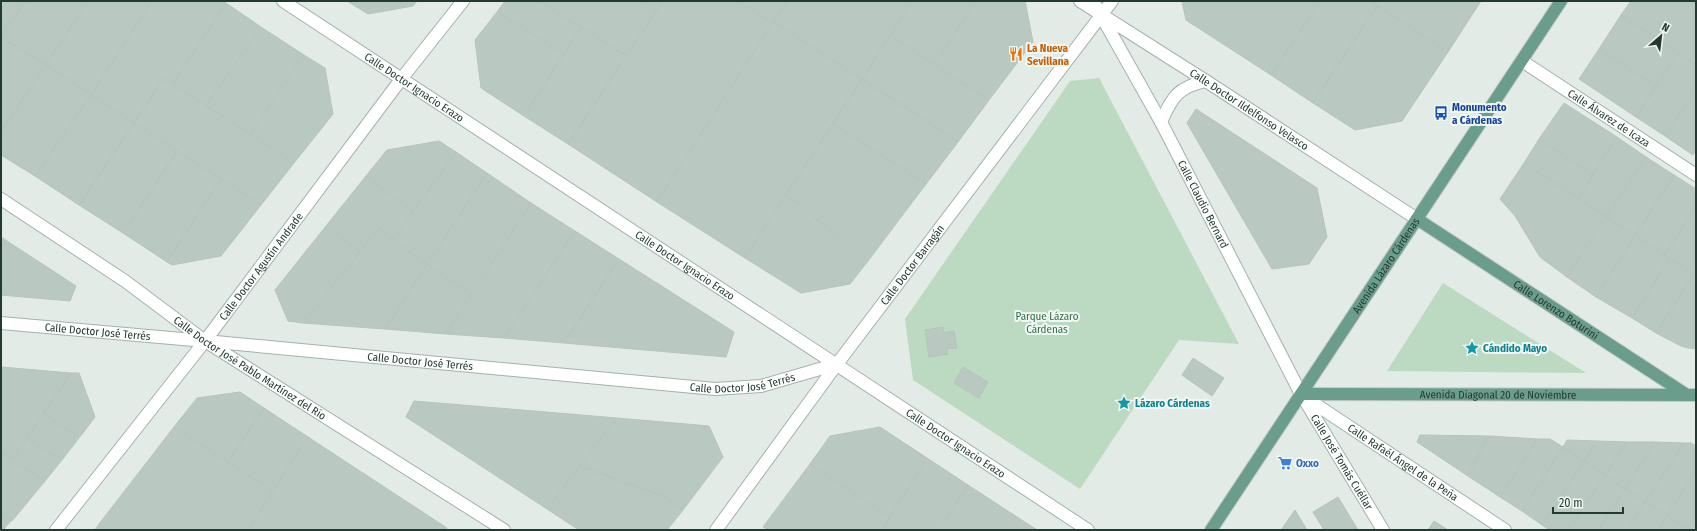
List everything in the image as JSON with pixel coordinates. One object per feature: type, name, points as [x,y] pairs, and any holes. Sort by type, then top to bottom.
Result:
[{"type":"main road","name":"Avenida Lázaro Cárdenas","points":[[1211,530],[1561,1]]},
{"type":"main road","name":"Calle Lorenzo Boturini","points":[[1417,219],[1693,397]]},
{"type":"main road","name":"Avenida Diagonal 20 de Noviembre","points":[[1300,394],[1693,397]]},
{"type":"street","name":"Calle Doctor Ignacio Erazo","points":[[282,1],[402,78],[1088,530]]},
{"type":"street","name":"Calle Doctor Agustín Andrade","points":[[56,530],[205,341],[402,78],[463,1]]},
{"type":"street","name":"Calle Doctor Ildelfonso Velasco","points":[[1080,1],[1206,81],[1417,219]]},
{"type":"street","name":"Calle Claudio Bernard","points":[[1093,1],[1160,122],[1300,394]]},
{"type":"street","name":"Calle Doctor Barragán","points":[[716,530],[837,364],[1112,1]]},
{"type":"street","name":"Calle Álvarez de Icaza","points":[[1522,61],[1696,175]]},
{"type":"street","points":[[1160,122],[1172,98],[1180,90],[1193,84],[1206,81]]},
{"type":"street","name":"Calle Doctor José Pablo Martínez del Río","points":[[1,199],[126,281],[205,341],[504,530]]},
{"type":"street","name":"Calle Doctor José Terrés","points":[[1,323],[715,389],[761,386],[837,364]]},
{"type":"street","name":"Calle José Tomás Cuéllar","points":[[1300,394],[1383,530]]},
{"type":"street","name":"Calle Rafaél Ángel de la Peña","points":[[1300,394],[1505,530]]},
{"type":"green space","name":"Parque Lázaro Cárdenas","points":[[1099,78],[1239,344],[1179,340],[1080,489],[913,380],[905,319],[1070,81]]},
{"type":"green space","points":[[1443,283],[1586,373],[1387,371]]},
{"type":"building","points":[[1,1],[26,1],[1,37]]},
{"type":"building","points":[[26,1],[88,1],[46,65],[1,37]]},
{"type":"building","points":[[88,1],[152,1],[91,95],[46,65]]},
{"type":"building","points":[[152,1],[222,1],[226,3],[173,84],[164,78],[134,123],[91,95]]},
{"type":"building","points":[[347,1],[417,1],[413,6],[368,14]]},
{"type":"building","points":[[505,1],[540,1],[581,27],[564,54],[497,12]]},
{"type":"building","points":[[540,1],[643,1],[657,10],[626,56]]},
{"type":"building","points":[[643,1],[663,1],[657,10]]},
{"type":"building","points":[[663,1],[737,1],[773,23],[657,202],[568,144]]},
{"type":"building","points":[[737,1],[787,1],[773,23]]},
{"type":"building","points":[[787,1],[912,1],[862,79],[773,22]]},
{"type":"building","points":[[912,1],[976,1],[934,65],[890,36]]},
{"type":"building","points":[[976,1],[1025,1],[1033,42],[989,100],[934,65]]},
{"type":"building","points":[[1182,1],[1320,1],[1271,75],[1186,20]]},
{"type":"building","points":[[1320,1],[1370,1],[1377,6],[1313,103],[1271,75]]},
{"type":"building","points":[[1370,1],[1481,1],[1448,52]]},
{"type":"building","points":[[1631,1],[1696,1],[1696,65],[1621,15]]},
{"type":"building","points":[[226,3],[261,27],[206,106],[173,84]]},
{"type":"building","points":[[1377,6],[1448,52],[1402,121],[1355,130],[1313,103]]},
{"type":"building","points":[[497,12],[564,54],[524,116],[481,88],[475,40]]},
{"type":"building","points":[[1621,15],[1678,53],[1656,86],[1599,49]]},
{"type":"building","points":[[773,22],[862,79],[745,258],[657,202]]},
{"type":"building","points":[[261,27],[304,55],[250,135],[206,106]]},
{"type":"building","points":[[581,27],[626,56],[568,144],[524,116]]},
{"type":"building","points":[[890,36],[989,100],[958,142],[862,79]]},
{"type":"building","points":[[1,37],[46,65],[1,132]]},
{"type":"building","points":[[1599,49],[1656,86],[1636,117],[1579,79]]},
{"type":"building","points":[[1678,53],[1696,65],[1696,89],[1665,136],[1636,117]]},
{"type":"building","points":[[304,55],[325,68],[333,114],[294,163],[250,135]]},
{"type":"building","points":[[46,65],[91,95],[35,176],[1,155],[1,132]]},
{"type":"building","points":[[164,78],[294,163],[261,205],[134,123]]},
{"type":"building","points":[[862,79],[958,142],[926,184],[833,124]]},
{"type":"building","points":[[1696,89],[1696,151],[1693,155],[1665,136]]},
{"type":"building","points":[[91,95],[134,123],[79,205],[35,176]]},
{"type":"building","points":[[1564,103],[1617,137],[1593,175],[1539,139]]},
{"type":"building","points":[[1196,109],[1317,188],[1327,237],[1309,264],[1272,269],[1187,123]]},
{"type":"building","points":[[134,123],[177,151],[123,233],[79,205]]},
{"type":"building","points":[[833,124],[926,184],[868,261],[797,203],[785,196]]},
{"type":"building","points":[[1617,137],[1646,157],[1606,217],[1578,198]]},
{"type":"building","points":[[1539,139],[1593,175],[1578,198],[1524,163]]},
{"type":"building","points":[[439,141],[456,152],[413,212],[366,176],[387,150]]},
{"type":"building","points":[[177,151],[221,179],[167,262],[123,233]]},
{"type":"building","points":[[456,152],[487,173],[427,265],[393,239]]},
{"type":"building","points":[[1646,157],[1674,175],[1635,236],[1606,217]]},
{"type":"building","points":[[1524,163],[1606,217],[1567,277],[1540,257],[1515,216],[1500,199]]},
{"type":"building","points":[[487,173],[531,203],[471,294],[427,265]]},
{"type":"building","points":[[1674,175],[1696,189],[1696,207],[1665,255],[1635,236]]},
{"type":"building","points":[[366,176],[413,212],[393,239],[379,228],[360,252],[326,226]]},
{"type":"building","points":[[221,179],[261,205],[221,256],[172,265],[167,262]]},
{"type":"building","points":[[785,196],[797,203],[868,261],[850,284],[801,293],[745,258]]},
{"type":"building","points":[[531,203],[575,231],[504,338],[446,334]]},
{"type":"building","points":[[1696,207],[1696,271],[1694,274],[1665,255]]},
{"type":"building","points":[[1606,217],[1635,236],[1596,297],[1567,277]]},
{"type":"building","points":[[326,226],[360,252],[303,323],[288,321],[275,290]]},
{"type":"building","points":[[379,228],[427,265],[385,329],[303,323]]},
{"type":"building","points":[[575,231],[619,259],[564,343],[504,338]]},
{"type":"building","points":[[1635,236],[1670,258],[1632,318],[1596,297]]},
{"type":"building","points":[[1,237],[76,286],[70,301],[1,295]]},
{"type":"building","points":[[1670,258],[1694,274],[1656,333],[1632,318]]},
{"type":"building","points":[[619,259],[734,332],[726,357],[564,343]]},
{"type":"building","points":[[427,265],[471,294],[446,334],[385,329]]},
{"type":"building","points":[[1694,274],[1696,276],[1696,349],[1681,346],[1656,333]]},
{"type":"building","points":[[943,327],[944,333],[954,331],[957,348],[947,349],[948,354],[929,357],[925,330]]},
{"type":"building","points":[[1193,358],[1224,378],[1212,396],[1182,375]]},
{"type":"building","points":[[1,367],[71,373],[12,460],[1,452]]},
{"type":"building","points":[[963,367],[988,382],[979,398],[954,383]]},
{"type":"building","points":[[71,373],[79,373],[95,417],[79,438],[44,413]]},
{"type":"building","points":[[240,392],[264,408],[228,462],[174,427],[197,398]]},
{"type":"building","points":[[414,401],[617,418],[547,509],[406,417]]},
{"type":"building","points":[[264,408],[308,437],[273,491],[228,462]]},
{"type":"building","points":[[44,413],[79,438],[62,460],[27,438]]},
{"type":"building","points":[[617,418],[709,426],[723,457],[683,510],[665,497],[580,466]]},
{"type":"building","points":[[174,427],[273,491],[248,530],[108,530],[99,524]]},
{"type":"building","points":[[880,427],[927,458],[890,517],[810,464],[830,436]]},
{"type":"building","points":[[1420,435],[1489,436],[1468,476],[1417,442]]},
{"type":"building","points":[[1489,436],[1538,439],[1500,497],[1468,476]]},
{"type":"building","points":[[308,437],[447,528],[446,530],[248,530]]},
{"type":"building","points":[[27,438],[62,460],[45,481],[12,460]]},
{"type":"building","points":[[1538,439],[1550,439],[1563,447],[1522,511],[1500,497]]},
{"type":"building","points":[[1567,440],[1597,441],[1584,461],[1563,447]]},
{"type":"building","points":[[1597,441],[1627,442],[1605,475],[1584,461]]},
{"type":"building","points":[[1627,442],[1655,442],[1625,489],[1605,475]]},
{"type":"building","points":[[1655,442],[1684,443],[1645,502],[1625,489]]},
{"type":"building","points":[[1684,443],[1691,443],[1696,446],[1696,470],[1667,516],[1645,502]]},
{"type":"building","points":[[1563,447],[1584,461],[1542,525],[1522,511]]},
{"type":"building","points":[[1,452],[45,481],[12,521],[1,514]]},
{"type":"building","points":[[927,458],[968,485],[940,530],[882,530]]},
{"type":"building","points":[[1584,461],[1605,475],[1569,530],[1550,530],[1542,525]]},
{"type":"building","points":[[810,464],[890,517],[882,530],[769,530],[763,527]]},
{"type":"building","points":[[580,466],[665,497],[683,510],[667,530],[579,530],[547,509]]},
{"type":"building","points":[[1696,470],[1696,515],[1687,529],[1667,516]]},
{"type":"building","points":[[1605,475],[1625,489],[1599,530],[1569,530]]},
{"type":"building","points":[[968,485],[1037,530],[940,530]]},
{"type":"building","points":[[1625,489],[1645,502],[1627,530],[1599,530]]},
{"type":"building","points":[[1338,497],[1358,530],[1324,530],[1313,512]]},
{"type":"building","points":[[1645,502],[1667,516],[1658,530],[1627,530]]},
{"type":"building","points":[[1295,510],[1307,530],[1281,530]]},
{"type":"building","points":[[1,514],[11,521],[3,530],[1,530]]},
{"type":"building","points":[[1696,515],[1696,530],[1688,530],[1687,529]]},
{"type":"building","points":[[1667,516],[1687,529],[1658,530]]},
{"type":"building","points":[[1434,521],[1448,530],[1428,530]]},
{"type":"building","points":[[99,524],[108,530],[95,530]]},
{"type":"place","name":"La Nueva Sevillana","points":[[1016,54]]},
{"type":"place","name":"Monumento a Cárdenas","points":[[1441,113]]},
{"type":"place","name":"Cándido Mayo","points":[[1472,348]]},
{"type":"place","name":"Lázaro Cárdenas","points":[[1124,403]]},
{"type":"place","name":"Oxxo","points":[[1285,463]]}]
